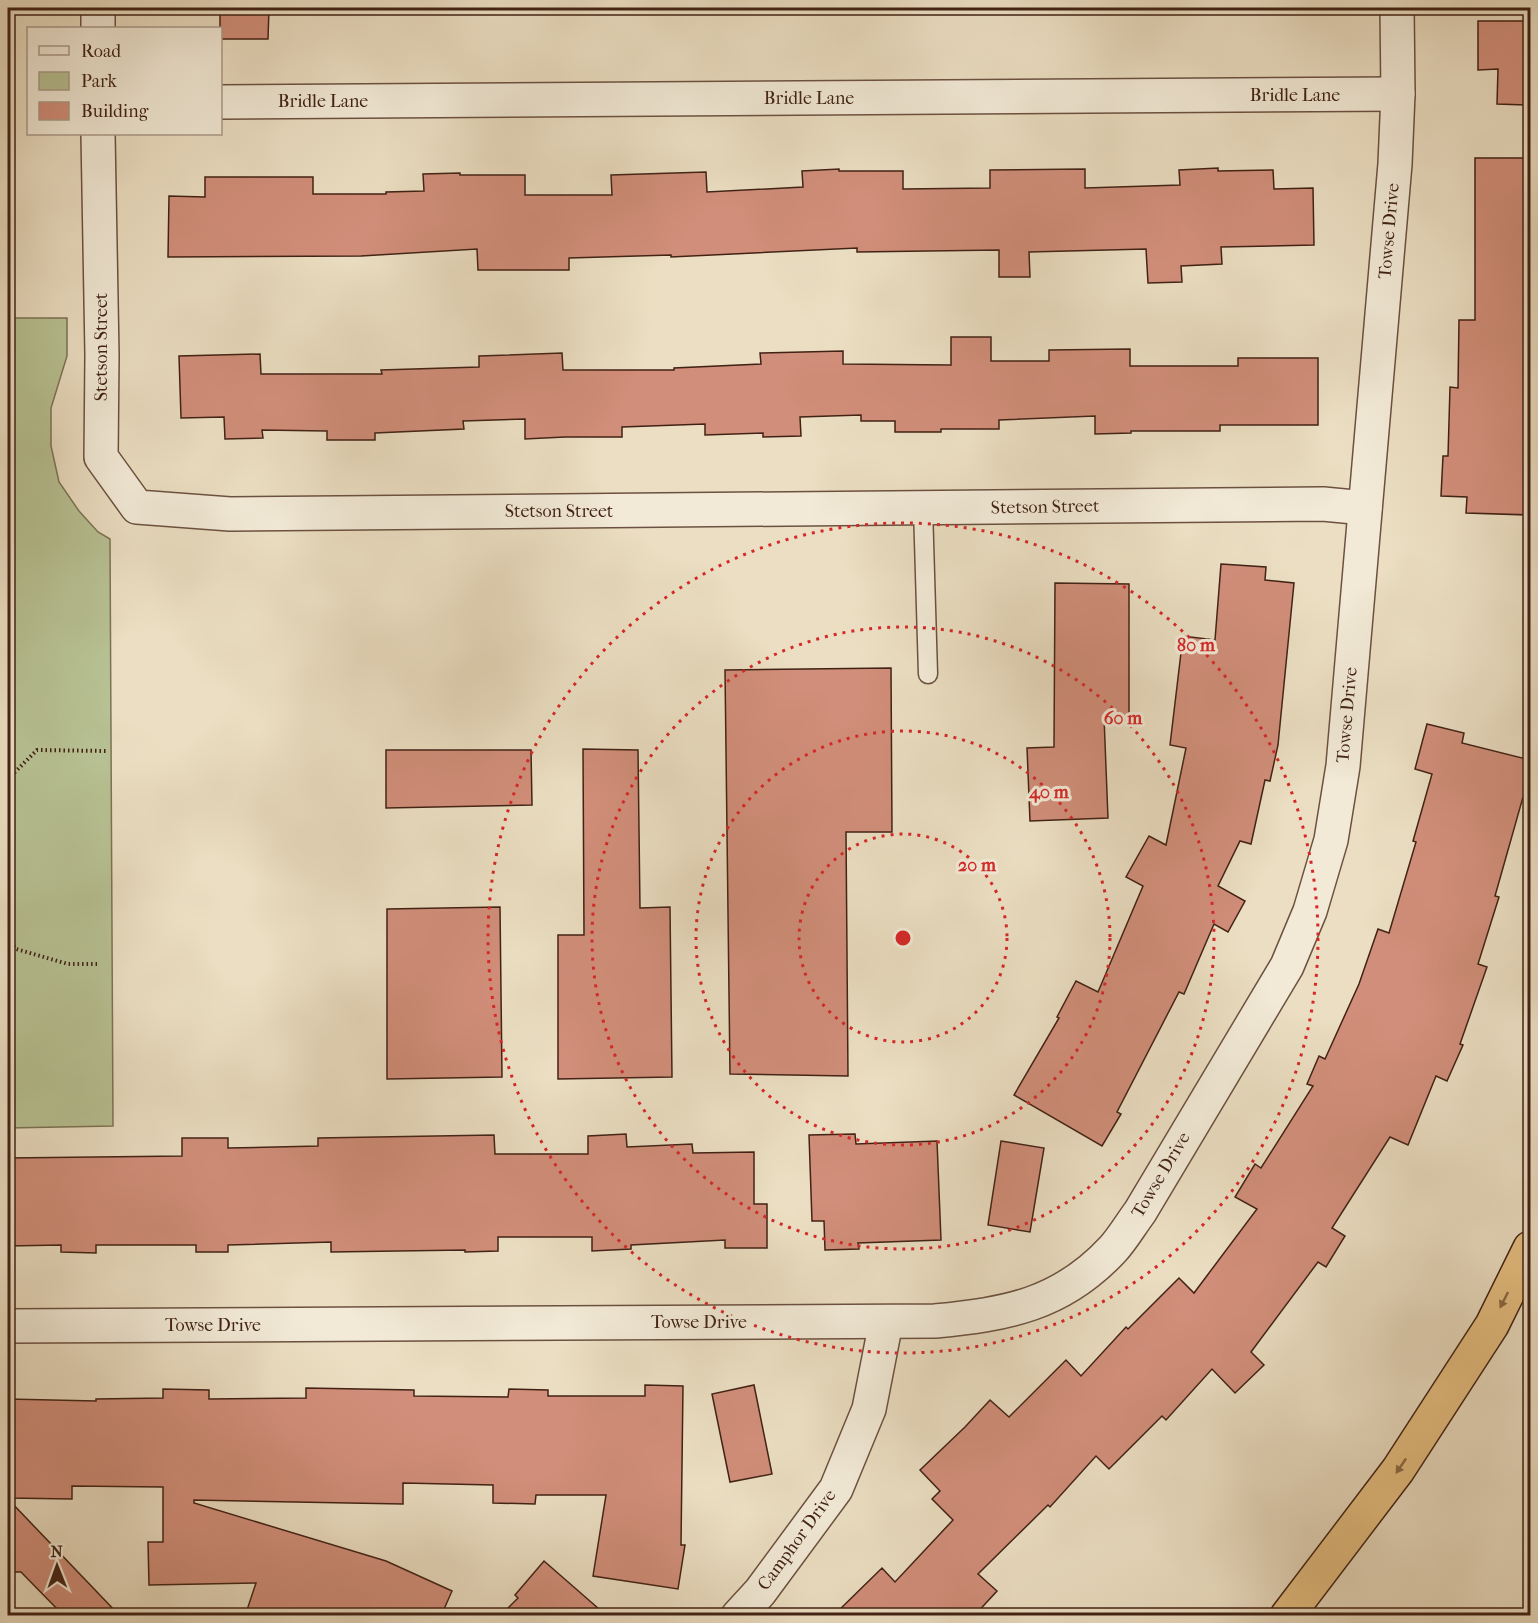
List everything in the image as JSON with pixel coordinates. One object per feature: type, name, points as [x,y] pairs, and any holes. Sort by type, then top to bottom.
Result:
[{"type":"highway","points":[[1287,1616],[1398,1470],[1492,1325],[1530,1248]]},
{"type":"street","points":[[98,8],[98,27]]},
{"type":"street","name":"Towse Drive","points":[[8,1326],[935,1321],[986,1316],[1028,1306],[1076,1282],[1113,1249],[1140,1212],[1287,966],[1310,911],[1331,840],[1343,766],[1394,176],[1398,94],[1397,8]]},
{"type":"street","name":"Bridle Lane","points":[[222,102],[1398,94]]},
{"type":"street","name":"Stetson Street","points":[[98,135],[102,355],[101,456],[137,507],[231,514],[1323,504],[1365,508]]},
{"type":"street","name":"Camphor Drive","points":[[738,1616],[760,1592],[836,1489],[869,1409],[886,1322]]},
{"type":"lane","points":[[923,508],[928,674]]},
{"type":"path","points":[[8,779],[37,750],[107,751]]},
{"type":"path","points":[[8,939],[16,949],[68,964],[98,964]]},
{"type":"green space","points":[[8,318],[67,318],[67,356],[51,408],[51,446],[59,482],[79,511],[98,532],[110,539],[113,1126],[8,1128]]},
{"type":"building","points":[[220,8],[269,8],[268,39],[222,39],[222,27],[220,27]]},
{"type":"building","points":[[1478,21],[1530,21],[1530,105],[1497,104],[1498,69],[1478,70]]},
{"type":"building","points":[[1475,158],[1530,158],[1530,515],[1466,513],[1467,497],[1441,496],[1443,456],[1448,456],[1450,387],[1458,388],[1459,320],[1475,320]]},
{"type":"building","points":[[1218,168],[1218,171],[1273,170],[1274,189],[1313,188],[1314,245],[1221,247],[1222,264],[1181,266],[1182,282],[1148,283],[1146,249],[1029,252],[1030,277],[999,277],[999,250],[857,252],[857,248],[671,257],[671,255],[569,258],[569,270],[478,270],[477,249],[361,256],[168,257],[169,196],[205,197],[205,177],[313,177],[313,194],[386,194],[386,192],[424,191],[423,174],[525,175],[525,195],[612,195],[611,175],[706,172],[707,192],[803,187],[802,171],[839,169],[839,171],[903,171],[903,189],[990,188],[990,170],[1085,169],[1085,188],[1180,185],[1179,170]]},
{"type":"building","points":[[951,337],[991,337],[991,361],[1049,361],[1049,350],[1130,349],[1130,366],[1238,366],[1238,358],[1318,358],[1318,425],[1220,425],[1220,431],[1131,431],[1131,433],[1095,434],[1095,416],[999,420],[999,429],[895,432],[895,421],[861,421],[861,415],[800,417],[801,436],[763,437],[763,433],[705,435],[705,424],[622,427],[622,437],[525,439],[525,419],[463,421],[464,429],[375,433],[375,440],[327,440],[327,431],[262,430],[263,438],[225,439],[224,417],[181,418],[179,356],[260,354],[261,374],[382,374],[381,370],[479,367],[479,356],[562,353],[563,370],[674,370],[674,368],[761,364],[760,353],[843,351],[843,364],[951,365]]},
{"type":"building","points":[[1221,564],[1266,567],[1265,580],[1294,583],[1278,745],[1270,781],[1265,780],[1251,844],[1240,841],[1218,886],[1245,901],[1228,932],[1214,924],[1184,994],[1179,992],[1117,1112],[1121,1114],[1102,1146],[1014,1095],[1059,1018],[1057,1017],[1076,981],[1098,992],[1143,886],[1126,877],[1149,836],[1166,845],[1186,748],[1170,745],[1183,636],[1215,640]]},
{"type":"building","points":[[1055,583],[1129,584],[1129,717],[1104,717],[1108,818],[1030,821],[1027,748],[1054,747]]},
{"type":"building","points":[[891,668],[892,832],[846,832],[848,1076],[730,1074],[725,670]]},
{"type":"building","points":[[1427,724],[1464,733],[1462,743],[1530,760],[1530,798],[1523,797],[1495,896],[1499,897],[1478,964],[1487,967],[1460,1044],[1463,1045],[1447,1081],[1436,1076],[1408,1145],[1390,1137],[1332,1228],[1345,1236],[1326,1267],[1318,1262],[1251,1352],[1264,1365],[1235,1393],[1212,1369],[1166,1420],[1162,1416],[1109,1469],[1096,1456],[1050,1507],[1048,1505],[978,1574],[997,1591],[974,1616],[833,1616],[882,1568],[895,1582],[953,1520],[932,1499],[940,1491],[920,1470],[990,1400],[1009,1417],[1066,1360],[1081,1376],[1126,1327],[1128,1329],[1179,1278],[1194,1293],[1257,1209],[1235,1197],[1255,1164],[1261,1168],[1313,1086],[1307,1084],[1319,1056],[1325,1059],[1359,984],[1378,929],[1389,933],[1416,842],[1413,841],[1432,774],[1415,769]]},
{"type":"building","points":[[583,749],[638,750],[640,908],[670,907],[672,1077],[558,1079],[558,935],[584,935]]},
{"type":"building","points":[[386,750],[531,750],[532,805],[386,808]]},
{"type":"building","points":[[500,907],[502,1077],[387,1079],[387,909]]},
{"type":"building","points":[[626,1134],[627,1147],[692,1144],[693,1153],[754,1152],[754,1204],[767,1204],[767,1248],[725,1248],[725,1240],[631,1245],[631,1249],[592,1251],[592,1237],[498,1237],[498,1251],[465,1252],[465,1250],[331,1252],[331,1242],[228,1245],[228,1252],[196,1252],[196,1245],[96,1245],[96,1253],[61,1252],[61,1245],[8,1246],[8,1158],[182,1156],[182,1138],[228,1138],[228,1148],[318,1146],[318,1138],[494,1135],[495,1154],[588,1154],[588,1136]]},
{"type":"building","points":[[855,1134],[856,1144],[937,1141],[941,1240],[858,1243],[859,1249],[825,1250],[824,1221],[812,1221],[809,1135]]},
{"type":"building","points":[[1001,1141],[1044,1148],[1030,1232],[988,1225]]},
{"type":"building","points":[[645,1385],[683,1386],[681,1545],[685,1545],[678,1589],[593,1576],[606,1495],[536,1495],[535,1504],[493,1503],[493,1485],[403,1483],[403,1504],[194,1500],[194,1503],[386,1561],[452,1591],[441,1616],[245,1616],[256,1583],[149,1585],[148,1542],[163,1542],[163,1487],[72,1486],[72,1499],[8,1498],[8,1399],[96,1401],[96,1399],[163,1398],[163,1389],[209,1390],[209,1399],[306,1398],[306,1388],[414,1390],[414,1396],[508,1397],[509,1389],[548,1390],[548,1396],[645,1396]]},
{"type":"building","points":[[754,1385],[772,1474],[730,1482],[712,1394]]},
{"type":"building","points":[[8,1499],[120,1616],[64,1616],[21,1572],[8,1572]]},
{"type":"building","points":[[544,1561],[607,1616],[500,1616],[518,1598],[515,1595]]}]
